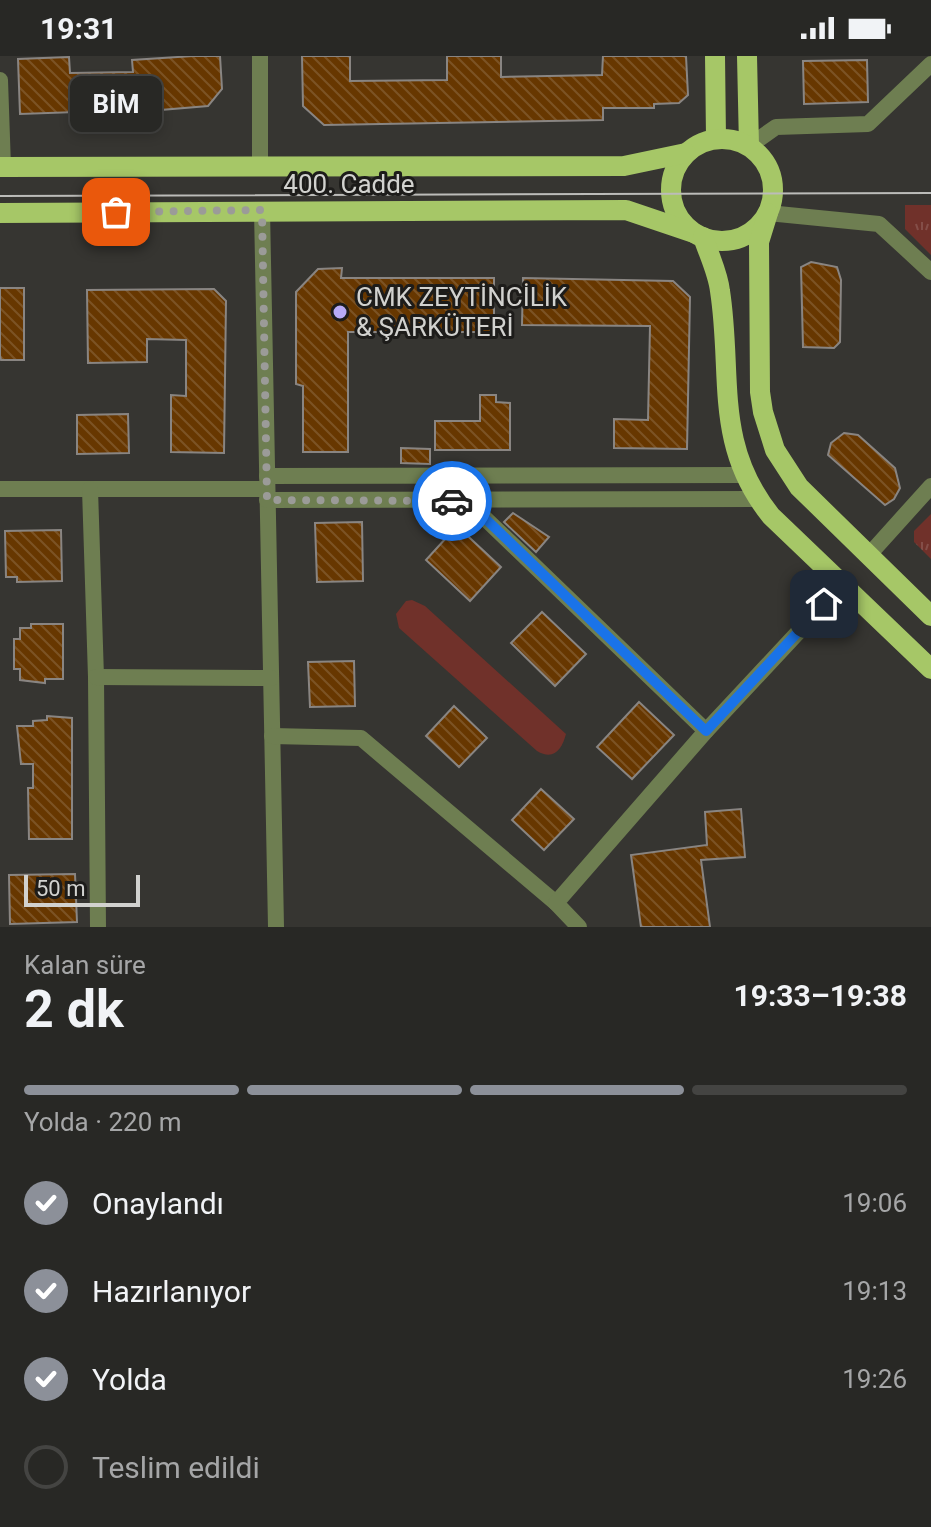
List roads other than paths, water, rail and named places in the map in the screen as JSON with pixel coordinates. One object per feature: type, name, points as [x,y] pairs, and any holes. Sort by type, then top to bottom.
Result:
[{"type":"main road","points":[[715,56],[716,138]]},
{"type":"main road","points":[[747,56],[749,146]]},
{"type":"main road","points":[[768,213],[759,226],[733,240],[718,241],[699,235],[682,222],[675,209],[671,194],[677,165],[686,153],[716,138],[733,139],[761,155],[772,176],[773,199],[759,242],[760,392],[775,450],[799,487],[931,616]]},
{"type":"main road","name":"400. Cadde","points":[[2,167],[624,166],[686,153]]},
{"type":"main road","name":"400. Cadde","points":[[0,213],[626,210],[699,235]]},
{"type":"main road","points":[[699,235],[721,295],[730,426],[744,475],[771,516],[931,669]]},
{"type":"street","points":[[260,56],[260,165]]},
{"type":"street","points":[[749,146],[776,127],[868,124],[931,64]]},
{"type":"street","points":[[0,80],[2,167]]},
{"type":"street","points":[[262,210],[276,927]]},
{"type":"street","points":[[768,213],[879,224],[931,272]]},
{"type":"street","points":[[0,489],[267,488],[744,475]]},
{"type":"street","points":[[868,556],[931,486]]},
{"type":"street","points":[[267,488],[467,501],[757,499]]},
{"type":"street","points":[[90,489],[96,677],[98,927]]},
{"type":"street","points":[[467,501],[706,731]]},
{"type":"street","points":[[556,903],[706,731],[844,583]]},
{"type":"street","points":[[96,677],[271,678]]},
{"type":"street","points":[[272,736],[361,738],[556,903],[579,927]]},
{"type":"tram line","points":[[0,196],[931,193]]},
{"type":"place","name":"BİM","points":[[116,212]]},
{"type":"place","name":"CMK ZEYTİNCİLİK & ŞARKÜTERİ","points":[[340,312]]}]
